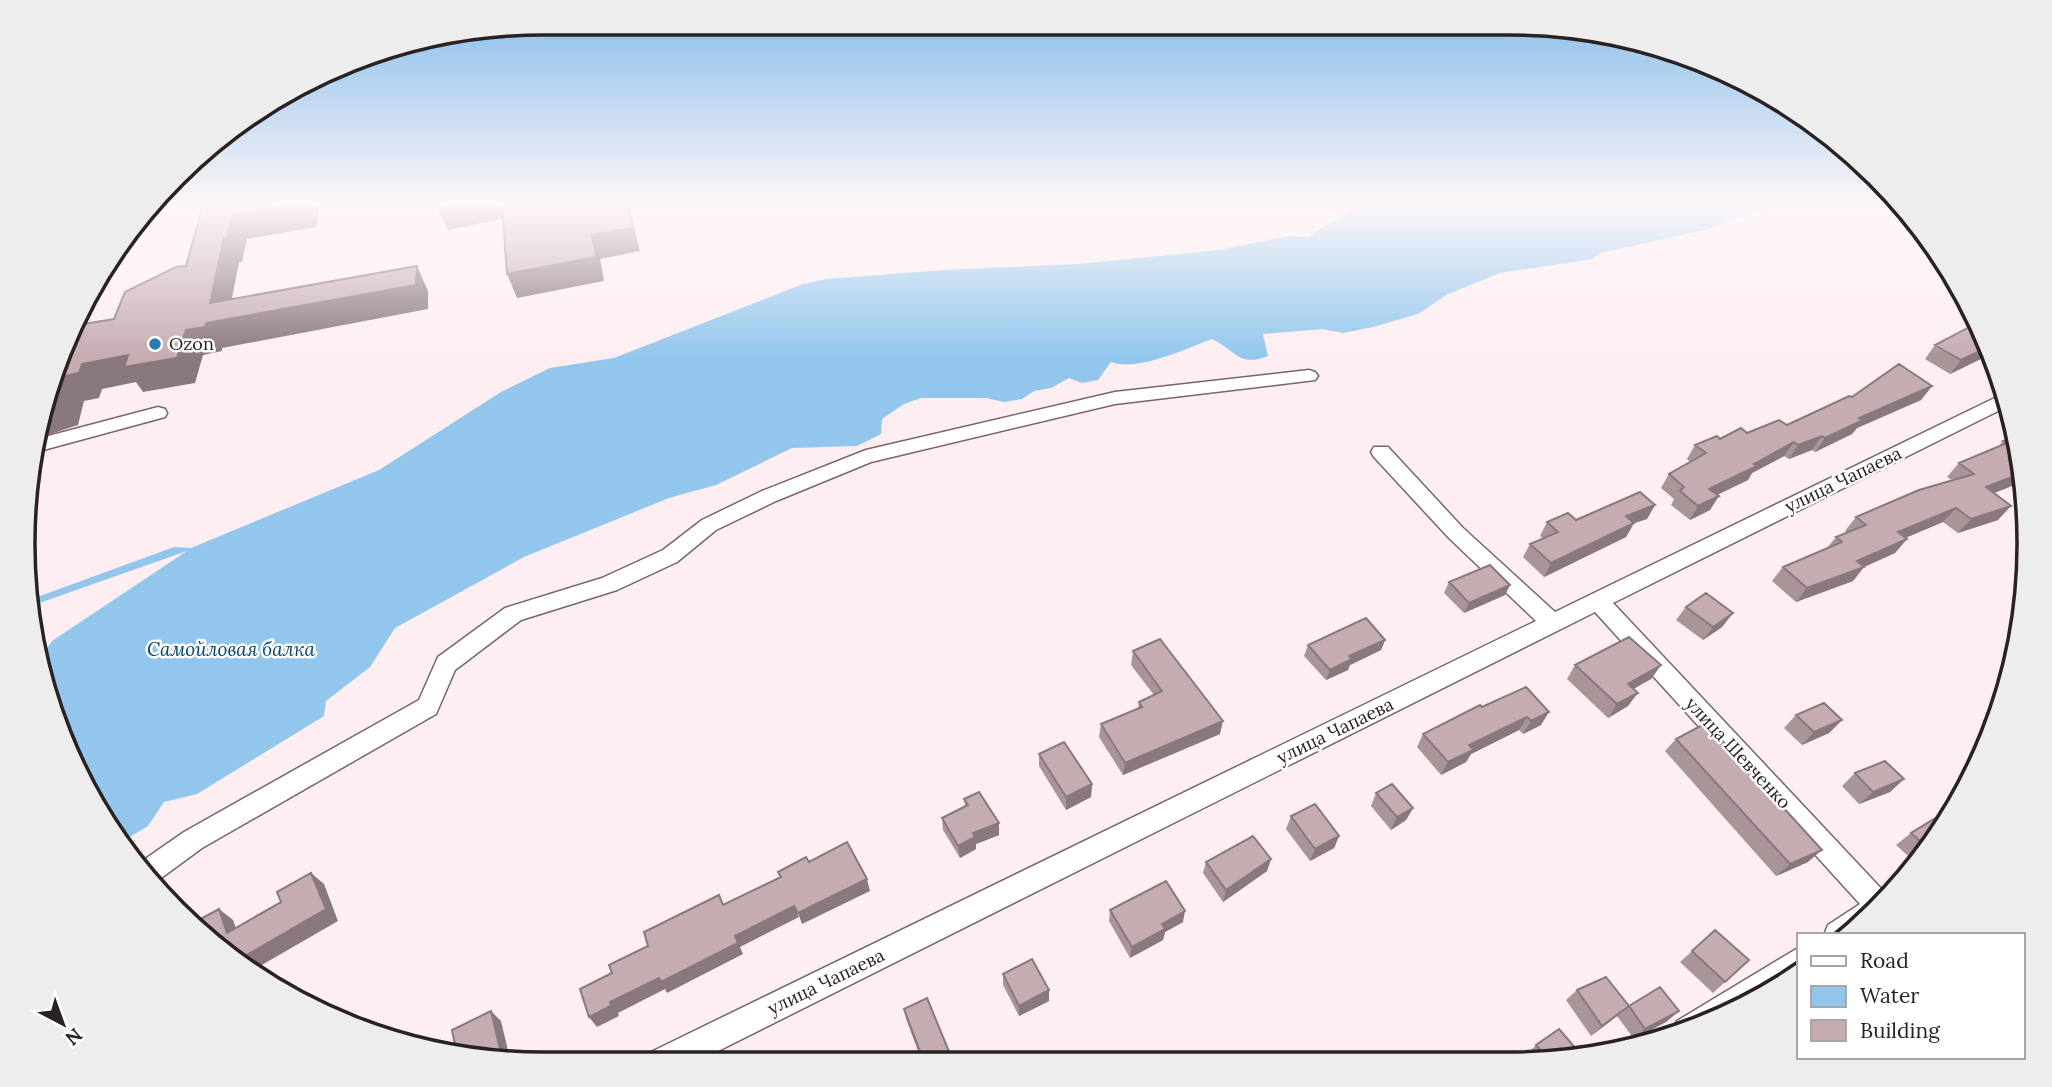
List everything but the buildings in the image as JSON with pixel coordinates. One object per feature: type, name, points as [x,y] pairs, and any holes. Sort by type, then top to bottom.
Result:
[{"type":"street","points":[[153,869],[193,840],[428,706],[446,664],[513,614],[609,584],[670,556],[709,526],[769,496],[866,457],[1115,398],[1310,376]]},
{"type":"street","name":"улица Чапаева","points":[[684,1052],[1997,403]]},
{"type":"street","points":[[45,444],[158,413]]},
{"type":"street","points":[[1381,452],[1456,533],[1552,623]]},
{"type":"street","name":"улица Шевченко","points":[[1598,601],[1872,899]]},
{"type":"water","name":"Самойловая балка","points":[[1161,256],[1597,256],[1593,259],[1500,273],[1448,294],[1418,314],[1373,327],[1343,333],[1322,329],[1263,334],[1268,356],[1258,359],[1243,359],[1211,339],[1147,362],[1111,362],[1098,380],[1082,383],[1069,378],[1051,388],[1034,391],[1022,399],[1004,402],[986,398],[921,398],[904,404],[882,419],[881,434],[857,446],[792,448],[716,485],[669,498],[524,557],[395,628],[370,667],[326,701],[324,716],[197,794],[164,802],[148,826],[129,837],[87,768],[62,707],[46,649],[52,641],[187,551],[38,603],[38,597],[174,547],[191,548],[379,470],[501,392],[550,368],[614,358],[803,284],[826,279],[944,270],[1078,264]]},
{"type":"place","name":"Ozon","points":[[155,344]]}]
